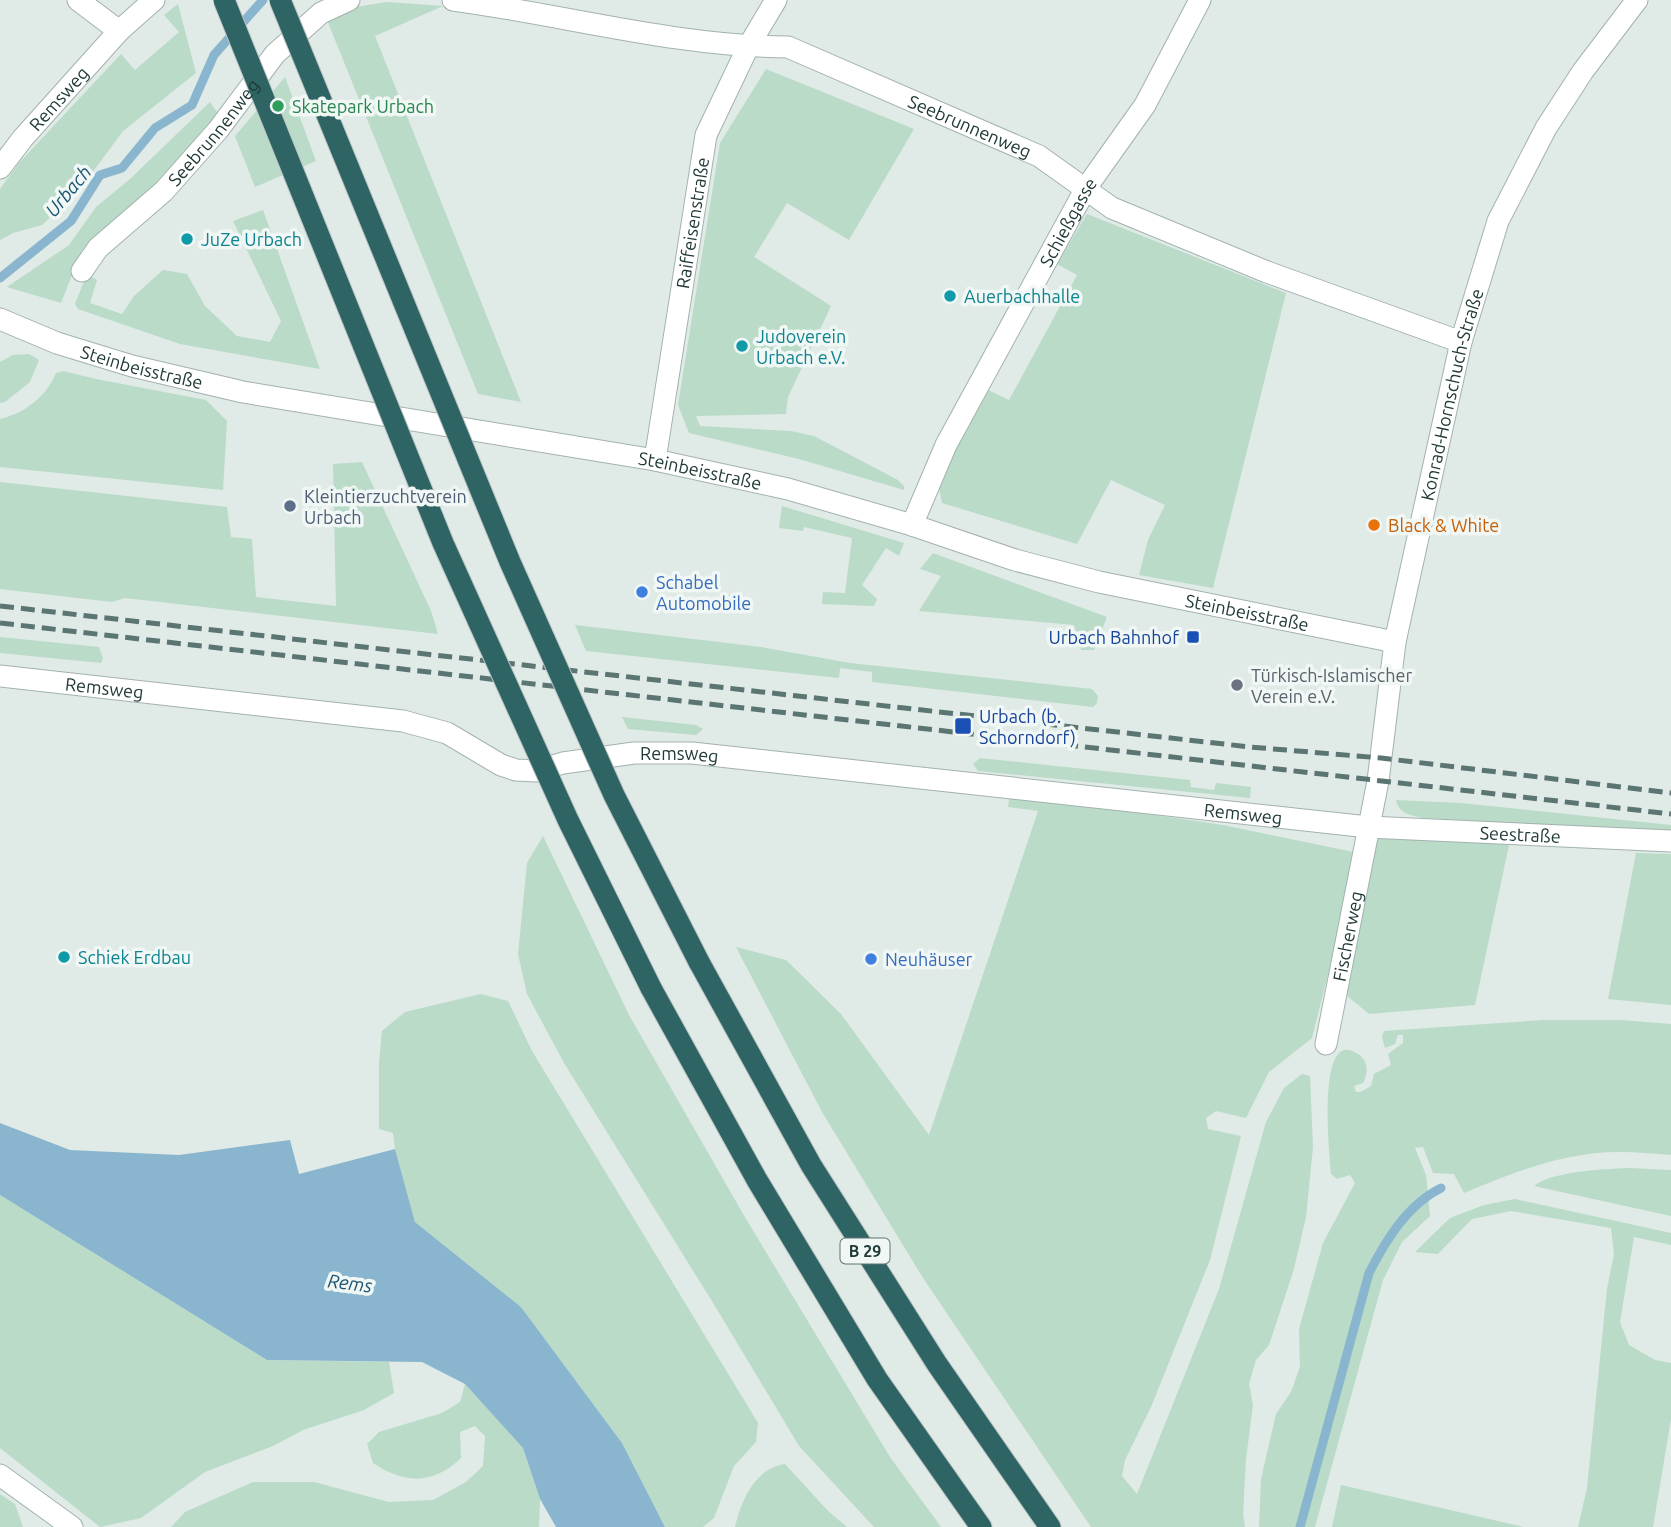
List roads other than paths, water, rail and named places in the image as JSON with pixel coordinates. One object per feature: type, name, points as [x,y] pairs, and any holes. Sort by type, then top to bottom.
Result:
[{"type":"highway","points":[[224,0],[443,543],[568,820],[651,988],[757,1180],[877,1380],[981,1527]]},
{"type":"highway","name":"B 29","points":[[280,0],[510,562],[614,795],[699,962],[811,1165],[937,1364],[1050,1527]]},
{"type":"street","points":[[78,0],[118,31]]},
{"type":"street","name":"Remsweg","points":[[0,168],[23,138],[118,31],[154,0]]},
{"type":"street","name":"Seebrunnenweg","points":[[82,271],[98,248],[164,191],[218,130],[275,54],[321,13],[349,0]]},
{"type":"street","name":"Seebrunnenweg","points":[[453,0],[684,40],[748,47],[788,47],[1039,156],[1112,208],[1267,272],[1461,342]]},
{"type":"street","name":"Raiffeisenstraße","points":[[655,460],[706,135],[748,47],[776,0]]},
{"type":"street","name":"Schießgasse","points":[[912,526],[946,445],[1086,187],[1145,106],[1200,0]]},
{"type":"street","name":"Konrad-Hornschuch-Straße","points":[[1368,827],[1378,781],[1395,642],[1461,342],[1498,221],[1546,128],[1583,71],[1637,0]]},
{"type":"street","name":"Steinbeisstraße","points":[[2,324],[132,366],[243,392],[655,460],[788,489],[1015,560],[1130,590],[1395,642]]},
{"type":"street","name":"Remsweg","points":[[0,676],[403,721],[447,733],[502,765],[516,770],[536,771],[563,763],[634,753],[692,753],[1368,827]]},
{"type":"street","name":"Seestraße","points":[[1368,827],[1671,841]]},
{"type":"street","name":"Fischerweg","points":[[1326,1044],[1368,827]]},
{"type":"street","points":[[0,1475],[72,1527]]},
{"type":"water","name":"Rems","points":[[0,1123],[70,1150],[179,1155],[290,1140],[299,1174],[395,1149],[415,1222],[521,1307],[622,1443],[665,1527],[556,1527],[540,1499],[523,1448],[465,1384],[422,1362],[267,1360],[0,1195]]},
{"type":"waterway","name":"Urbach","points":[[0,278],[71,221],[100,175],[122,168],[155,128],[192,105],[214,55],[263,0]]},
{"type":"waterway","points":[[1300,1527],[1369,1273],[1399,1224],[1418,1204],[1441,1188]]},
{"type":"railway","points":[[0,606],[1250,747],[1381,758],[1671,793]]},
{"type":"railway","points":[[0,623],[1671,814]]},
{"type":"place","name":"Skatepark Urbach","points":[[278,106]]},
{"type":"place","name":"JuZe Urbach","points":[[187,239]]},
{"type":"place","name":"Auerbachhalle","points":[[950,296]]},
{"type":"place","name":"Judoverein Urbach e.V.","points":[[742,346]]},
{"type":"place","name":"Kleintierzuchtverein Urbach","points":[[290,506]]},
{"type":"place","name":"Black & White","points":[[1374,525]]},
{"type":"place","name":"Schabel Automobile","points":[[642,592]]},
{"type":"place","name":"Urbach Bahnhof","points":[[1193,637]]},
{"type":"place","name":"Türkisch-Islamischer Verein e.V.","points":[[1237,685]]},
{"type":"place","name":"Urbach (b. Schorndorf)","points":[[963,726]]},
{"type":"place","name":"Schiek Erdbau","points":[[64,957]]},
{"type":"place","name":"Neuhäuser","points":[[871,959]]}]
